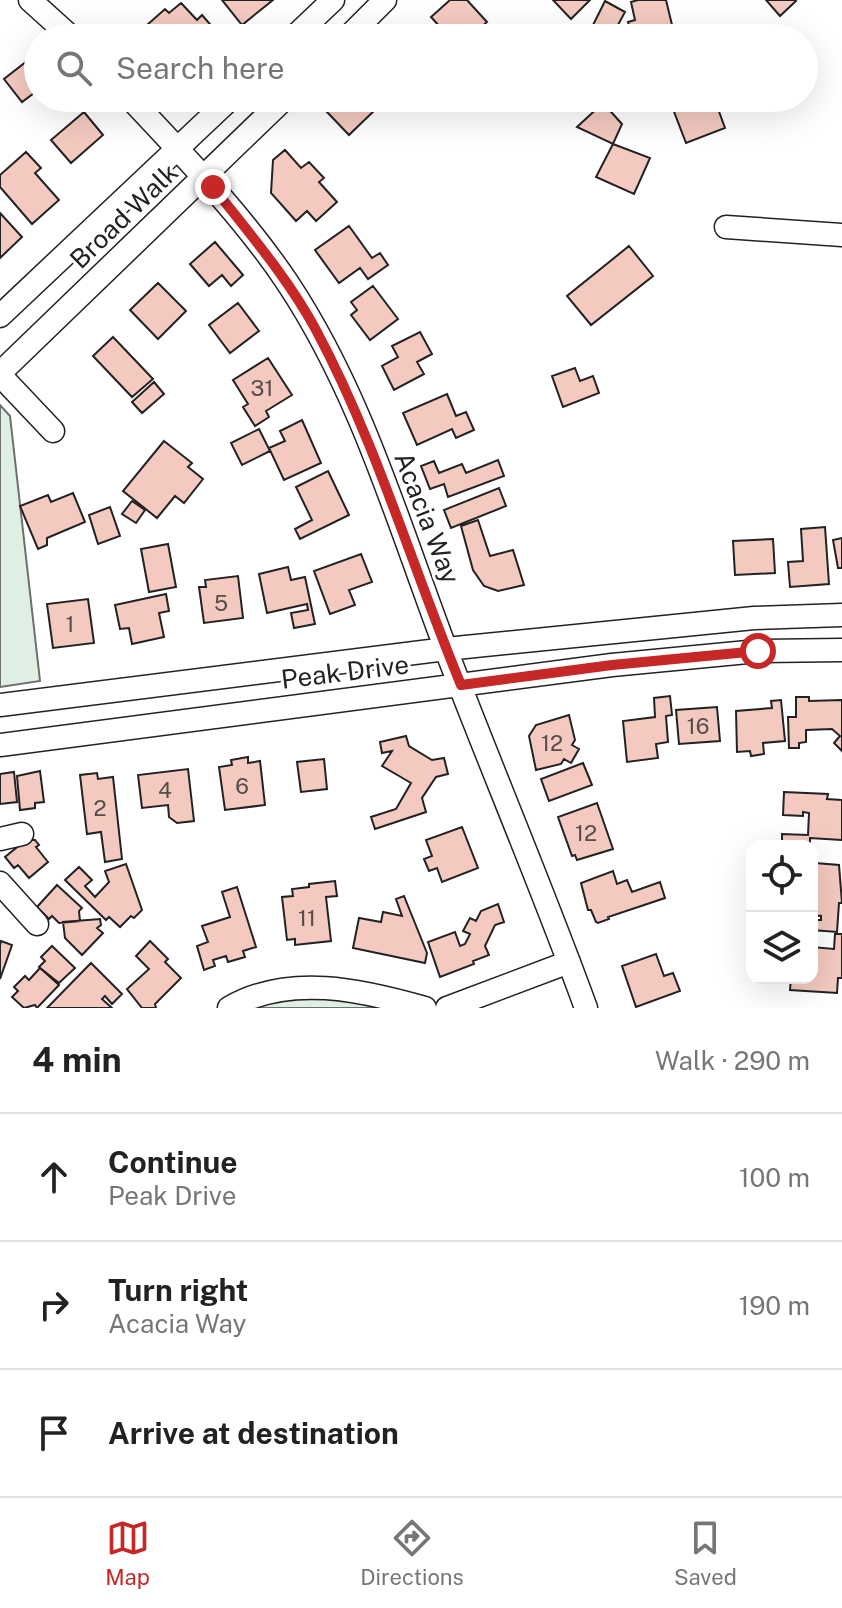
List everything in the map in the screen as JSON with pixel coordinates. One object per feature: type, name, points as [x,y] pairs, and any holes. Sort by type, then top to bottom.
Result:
[{"type":"street","points":[[30,0],[57,24]]},
{"type":"street","points":[[308,24],[333,0]]},
{"type":"street","points":[[361,24],[385,0]]},
{"type":"street","name":"Acacia Way","points":[[143,112],[205,177],[286,281],[315,328],[351,400],[389,491],[446,649],[586,1008]]},
{"type":"street","name":"Broad Walk","points":[[0,316],[217,112]]},
{"type":"street","name":"Broad Walk","points":[[0,374],[271,112]]},
{"type":"street","points":[[726,227],[842,235]]},
{"type":"street","points":[[0,374],[53,431]]},
{"type":"street","name":"Peak Drive","points":[[0,705],[446,649],[754,618],[842,615]]},
{"type":"street","name":"Peak Drive","points":[[0,745],[612,665],[758,651],[842,650]]},
{"type":"street","points":[[0,883],[37,924]]},
{"type":"street","points":[[447,1008],[569,962]]},
{"type":"street","points":[[233,1007],[279,990],[317,988],[349,990],[425,1008]]},
{"type":"green space","points":[[0,405],[10,416],[40,681],[0,687]]},
{"type":"green space","points":[[319,995],[391,1008],[256,1008],[259,1004]]},
{"type":"building","points":[[222,0],[273,0],[243,24]]},
{"type":"building","points":[[450,0],[467,0],[487,22],[437,24],[431,17]]},
{"type":"building","points":[[553,0],[590,0],[571,19]]},
{"type":"building","points":[[666,0],[672,24],[628,24],[635,20],[631,2]]},
{"type":"building","points":[[766,0],[795,0],[796,1],[780,16]]},
{"type":"building","points":[[605,1],[625,12],[619,24],[594,24]]},
{"type":"building","points":[[181,3],[197,20],[202,15],[210,24],[148,24],[165,9],[169,13]]},
{"type":"building","points":[[24,63],[24,100],[22,102],[4,79]]},
{"type":"building","points":[[84,112],[103,135],[71,163],[51,140]]},
{"type":"building","points":[[327,112],[373,112],[349,135]]},
{"type":"building","points":[[593,112],[611,112],[622,124],[613,144],[577,127]]},
{"type":"building","points":[[674,112],[719,112],[725,128],[686,143]]},
{"type":"building","points":[[613,144],[650,158],[634,194],[596,177]]},
{"type":"building","points":[[285,150],[301,168],[309,162],[324,178],[319,182],[337,202],[316,221],[307,211],[296,221],[271,193],[273,160]]},
{"type":"building","points":[[26,152],[41,168],[35,173],[59,200],[32,224],[0,187],[0,175]]},
{"type":"building","points":[[0,213],[22,237],[0,258]]},
{"type":"building","points":[[349,226],[372,258],[380,253],[388,265],[368,279],[360,268],[339,283],[315,250]]},
{"type":"building","points":[[215,242],[243,275],[231,286],[222,275],[209,286],[190,264]]},
{"type":"building","points":[[629,246],[653,276],[591,325],[567,296]]},
{"type":"building","points":[[158,283],[186,311],[158,339],[130,310]]},
{"type":"building","points":[[373,286],[398,319],[370,340],[351,315],[357,310],[351,302]]},
{"type":"building","points":[[238,303],[259,331],[230,353],[209,325]]},
{"type":"building","points":[[420,332],[432,354],[417,362],[424,374],[394,390],[382,366],[398,357],[392,346]]},
{"type":"building","points":[[113,337],[153,379],[132,397],[93,356]]},
{"type":"building","points":[[268,358],[292,395],[266,411],[269,417],[255,426],[243,407],[248,404],[233,380]]},
{"type":"building","points":[[575,368],[580,381],[593,376],[599,393],[563,407],[552,376]]},
{"type":"building","points":[[154,382],[164,394],[142,413],[132,402]]},
{"type":"building","points":[[447,394],[456,416],[466,412],[474,430],[456,438],[452,429],[417,445],[403,413]]},
{"type":"building","points":[[302,420],[321,463],[284,480],[269,448],[285,441],[280,431]]},
{"type":"building","points":[[259,429],[270,451],[242,465],[231,443]]},
{"type":"building","points":[[164,441],[192,463],[188,467],[203,479],[184,503],[175,496],[157,518],[123,491]]},
{"type":"building","points":[[498,460],[504,476],[448,497],[444,484],[430,489],[421,466],[434,461],[439,473],[462,464],[466,473]]},
{"type":"building","points":[[328,471],[349,515],[300,539],[295,529],[312,520],[296,487]]},
{"type":"building","points":[[499,488],[506,506],[451,528],[444,510]]},
{"type":"building","points":[[73,493],[85,522],[47,538],[47,545],[38,549],[20,506],[48,495],[51,502]]},
{"type":"building","points":[[132,501],[145,510],[136,523],[122,514]]},
{"type":"building","points":[[110,507],[120,536],[98,544],[89,515]]},
{"type":"building","points":[[478,520],[490,556],[513,550],[524,585],[498,591],[484,586],[473,570],[461,526]]},
{"type":"building","points":[[825,527],[829,584],[790,587],[788,562],[803,561],[801,529]]},
{"type":"building","points":[[842,538],[842,568],[838,568],[833,540]]},
{"type":"building","points":[[773,539],[775,573],[735,575],[733,541]]},
{"type":"building","points":[[168,544],[176,587],[149,592],[141,549]]},
{"type":"building","points":[[361,554],[372,582],[349,590],[355,605],[330,614],[314,571]]},
{"type":"building","points":[[288,567],[291,580],[305,577],[315,624],[294,628],[291,613],[308,610],[307,604],[267,613],[259,574]]},
{"type":"building","points":[[238,576],[243,618],[204,623],[199,587],[206,587],[205,580]]},
{"type":"building","points":[[166,594],[169,611],[159,613],[164,637],[132,644],[129,628],[120,629],[115,605]]},
{"type":"building","points":[[88,599],[94,643],[53,648],[47,604]]},
{"type":"building","points":[[670,696],[672,715],[666,716],[668,742],[656,744],[658,758],[627,762],[623,721],[655,717],[654,698]]},
{"type":"building","points":[[796,697],[809,697],[809,701],[842,700],[842,751],[834,743],[840,736],[832,729],[806,730],[806,742],[799,743],[799,748],[789,748],[788,717],[796,717]]},
{"type":"building","points":[[781,700],[785,741],[763,743],[764,754],[751,756],[750,751],[737,752],[736,711],[772,708],[771,701]]},
{"type":"building","points":[[717,707],[720,741],[679,744],[676,710]]},
{"type":"building","points":[[569,715],[575,740],[572,745],[579,749],[571,763],[564,759],[561,764],[536,770],[529,736],[536,725]]},
{"type":"building","points":[[406,736],[409,746],[432,760],[444,758],[448,774],[436,777],[422,798],[426,812],[375,829],[371,817],[396,809],[411,783],[382,766],[392,751],[382,753],[380,742]]},
{"type":"building","points":[[248,757],[248,763],[260,761],[265,805],[225,810],[219,767],[232,765],[231,760]]},
{"type":"building","points":[[324,759],[327,789],[301,792],[297,762]]},
{"type":"building","points":[[583,763],[592,785],[549,801],[541,779]]},
{"type":"building","points":[[188,769],[194,821],[177,823],[169,817],[168,805],[142,808],[138,775]]},
{"type":"building","points":[[40,771],[44,802],[35,803],[35,808],[20,810],[17,776]]},
{"type":"building","points":[[14,772],[17,802],[0,804],[0,774]]},
{"type":"building","points":[[97,773],[98,779],[113,777],[122,859],[105,862],[101,832],[87,834],[80,775]]},
{"type":"building","points":[[784,792],[828,794],[827,799],[842,800],[842,840],[782,840],[782,834],[808,835],[809,813],[803,812],[803,816],[783,815]]},
{"type":"building","points":[[597,803],[613,849],[577,860],[575,855],[572,856],[558,817]]},
{"type":"building","points":[[462,827],[478,868],[442,882],[437,868],[429,871],[424,859],[432,856],[426,840]]},
{"type":"building","points":[[26,840],[35,840],[39,845],[36,847],[48,862],[29,878],[18,865],[14,868],[5,857]]},
{"type":"building","points":[[818,863],[839,865],[842,903],[839,903],[837,932],[818,930],[821,916],[818,916]]},
{"type":"building","points":[[126,864],[142,910],[120,927],[109,917],[106,920],[65,880],[79,867],[92,880],[85,886],[95,897],[109,882],[105,871]]},
{"type":"building","points":[[613,871],[617,884],[627,880],[632,892],[660,882],[665,898],[596,922],[591,910],[588,910],[581,883]]},
{"type":"building","points":[[335,881],[337,896],[326,897],[331,941],[295,945],[295,939],[287,940],[282,897],[293,896],[292,889]]},
{"type":"building","points":[[57,885],[82,908],[79,911],[80,921],[59,923],[52,916],[49,919],[37,907]]},
{"type":"building","points":[[237,887],[256,947],[243,951],[245,957],[228,962],[226,956],[213,960],[215,966],[204,970],[197,946],[208,942],[202,926],[230,917],[222,892]]},
{"type":"building","points":[[404,896],[427,953],[425,963],[353,948],[359,918],[381,922],[383,912],[402,916],[396,899]]},
{"type":"building","points":[[498,904],[504,922],[495,925],[485,946],[489,955],[440,977],[428,942],[455,932],[460,946],[465,944],[470,934],[463,931],[470,918],[476,921],[481,911]]},
{"type":"building","points":[[100,919],[101,925],[97,928],[103,933],[82,955],[65,938],[63,922]]},
{"type":"building","points":[[835,934],[842,934],[842,978],[838,978],[837,993],[790,990],[790,984],[818,984],[818,948],[834,949]]},
{"type":"building","points":[[1,941],[12,945],[0,979],[0,945]]},
{"type":"building","points":[[150,941],[181,978],[155,1004],[156,1008],[142,1008],[127,989],[149,969],[136,956]]},
{"type":"building","points":[[52,946],[75,968],[59,983],[39,967],[45,961],[41,957]]},
{"type":"building","points":[[656,954],[664,976],[673,973],[680,991],[636,1007],[622,966]]},
{"type":"building","points":[[91,963],[122,994],[112,1004],[105,996],[102,999],[112,1008],[47,1008]]},
{"type":"building","points":[[40,968],[59,985],[37,1008],[35,1005],[24,1008],[12,997],[18,991],[14,987],[25,976],[29,980]]},
{"type":"route","points":[[213,187],[286,281],[315,328],[351,400],[389,491],[461,685],[612,665],[758,651]]}]
